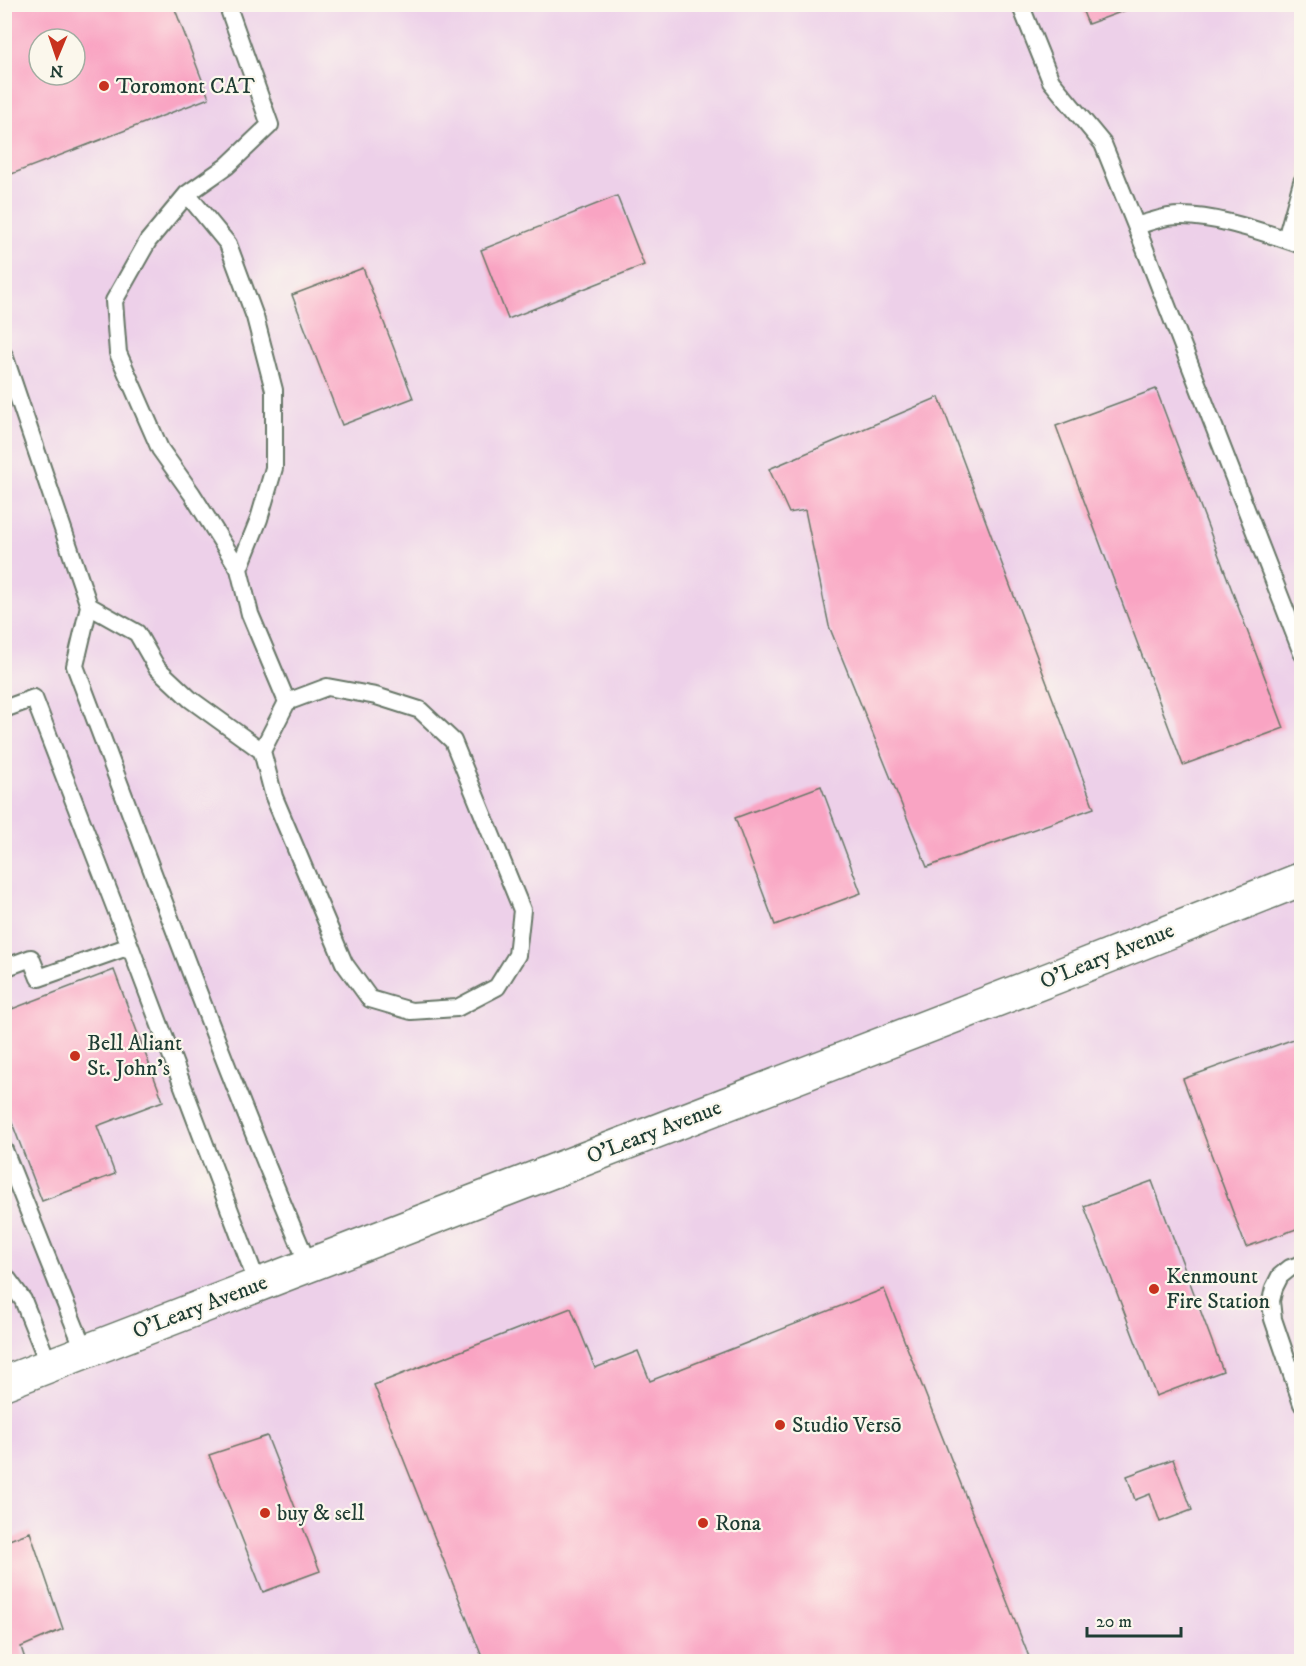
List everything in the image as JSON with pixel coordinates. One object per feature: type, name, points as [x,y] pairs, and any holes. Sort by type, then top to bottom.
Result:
[{"type":"street","name":"O'Leary Avenue","points":[[4,1383],[1058,976],[1302,879]]},
{"type":"lane","points":[[227,4],[270,124],[227,166],[187,194],[148,241],[114,301],[118,353],[160,448],[239,569],[250,614],[287,702]]},
{"type":"lane","points":[[1020,4],[1051,81],[1103,144],[1302,653]]},
{"type":"lane","points":[[1136,226],[1169,216],[1204,217],[1294,242],[1302,182]]},
{"type":"lane","points":[[187,194],[228,244],[255,317],[274,390],[274,468],[259,519],[239,569]]},
{"type":"lane","points":[[4,355],[89,606],[75,666],[227,1069],[309,1266]]},
{"type":"lane","points":[[89,606],[137,633],[157,668],[190,699],[262,751],[274,797],[344,963],[370,999],[411,1011],[457,1008],[497,987],[517,955],[522,909],[453,741],[420,710],[376,696],[327,687],[287,702],[262,751]]},
{"type":"lane","points":[[4,710],[34,698],[258,1286]]},
{"type":"lane","points":[[4,968],[31,958],[39,978],[130,946]]},
{"type":"lane","points":[[4,1150],[85,1352]]},
{"type":"lane","points":[[1302,1264],[1290,1268],[1280,1276],[1271,1301],[1273,1319],[1302,1404]]},
{"type":"lane","points":[[4,1274],[22,1300],[49,1365]]},
{"type":"shaded area","points":[[5,5],[1301,5],[1301,1661],[5,1661]]},
{"type":"building","name":"Toromont CAT","points":[[4,4],[173,4],[209,98],[4,177]]},
{"type":"building","points":[[1080,4],[1140,4],[1140,5],[1088,24]]},
{"type":"building","points":[[617,196],[644,265],[508,319],[481,250]]},
{"type":"building","points":[[363,268],[413,398],[342,425],[292,295]]},
{"type":"building","points":[[1156,389],[1284,728],[1183,765],[1056,426]]},
{"type":"building","points":[[939,397],[1094,808],[927,867],[829,626],[805,510],[789,513],[769,469]]},
{"type":"building","points":[[821,786],[861,893],[775,925],[735,818]]},
{"type":"building","name":"Bell Aliant St. John's","points":[[114,970],[163,1101],[97,1126],[115,1174],[42,1201],[4,1102],[4,1012]]},
{"type":"building","points":[[1302,1036],[1302,1227],[1246,1247],[1183,1079]]},
{"type":"building","name":"Kenmount Fire Station","points":[[1152,1181],[1223,1371],[1156,1396],[1084,1206]]},
{"type":"building","name":"Rona","points":[[884,1289],[1031,1662],[484,1662],[374,1385],[571,1308],[595,1368],[638,1351],[650,1381]]},
{"type":"building","name":"buy & sell","points":[[267,1436],[320,1571],[263,1592],[209,1455]]},
{"type":"building","points":[[1173,1459],[1192,1510],[1160,1522],[1150,1494],[1135,1500],[1127,1476]]},
{"type":"building","points":[[30,1532],[63,1629],[21,1647],[26,1662],[4,1662],[4,1542]]},
{"type":"place","name":"Toromont CAT","points":[[104,86]]},
{"type":"place","name":"Bell Aliant St. John's","points":[[75,1056]]},
{"type":"place","name":"Kenmount Fire Station","points":[[1154,1289]]},
{"type":"place","name":"Studio Versō","points":[[780,1425]]},
{"type":"place","name":"buy & sell","points":[[265,1513]]},
{"type":"place","name":"Rona","points":[[703,1523]]}]
